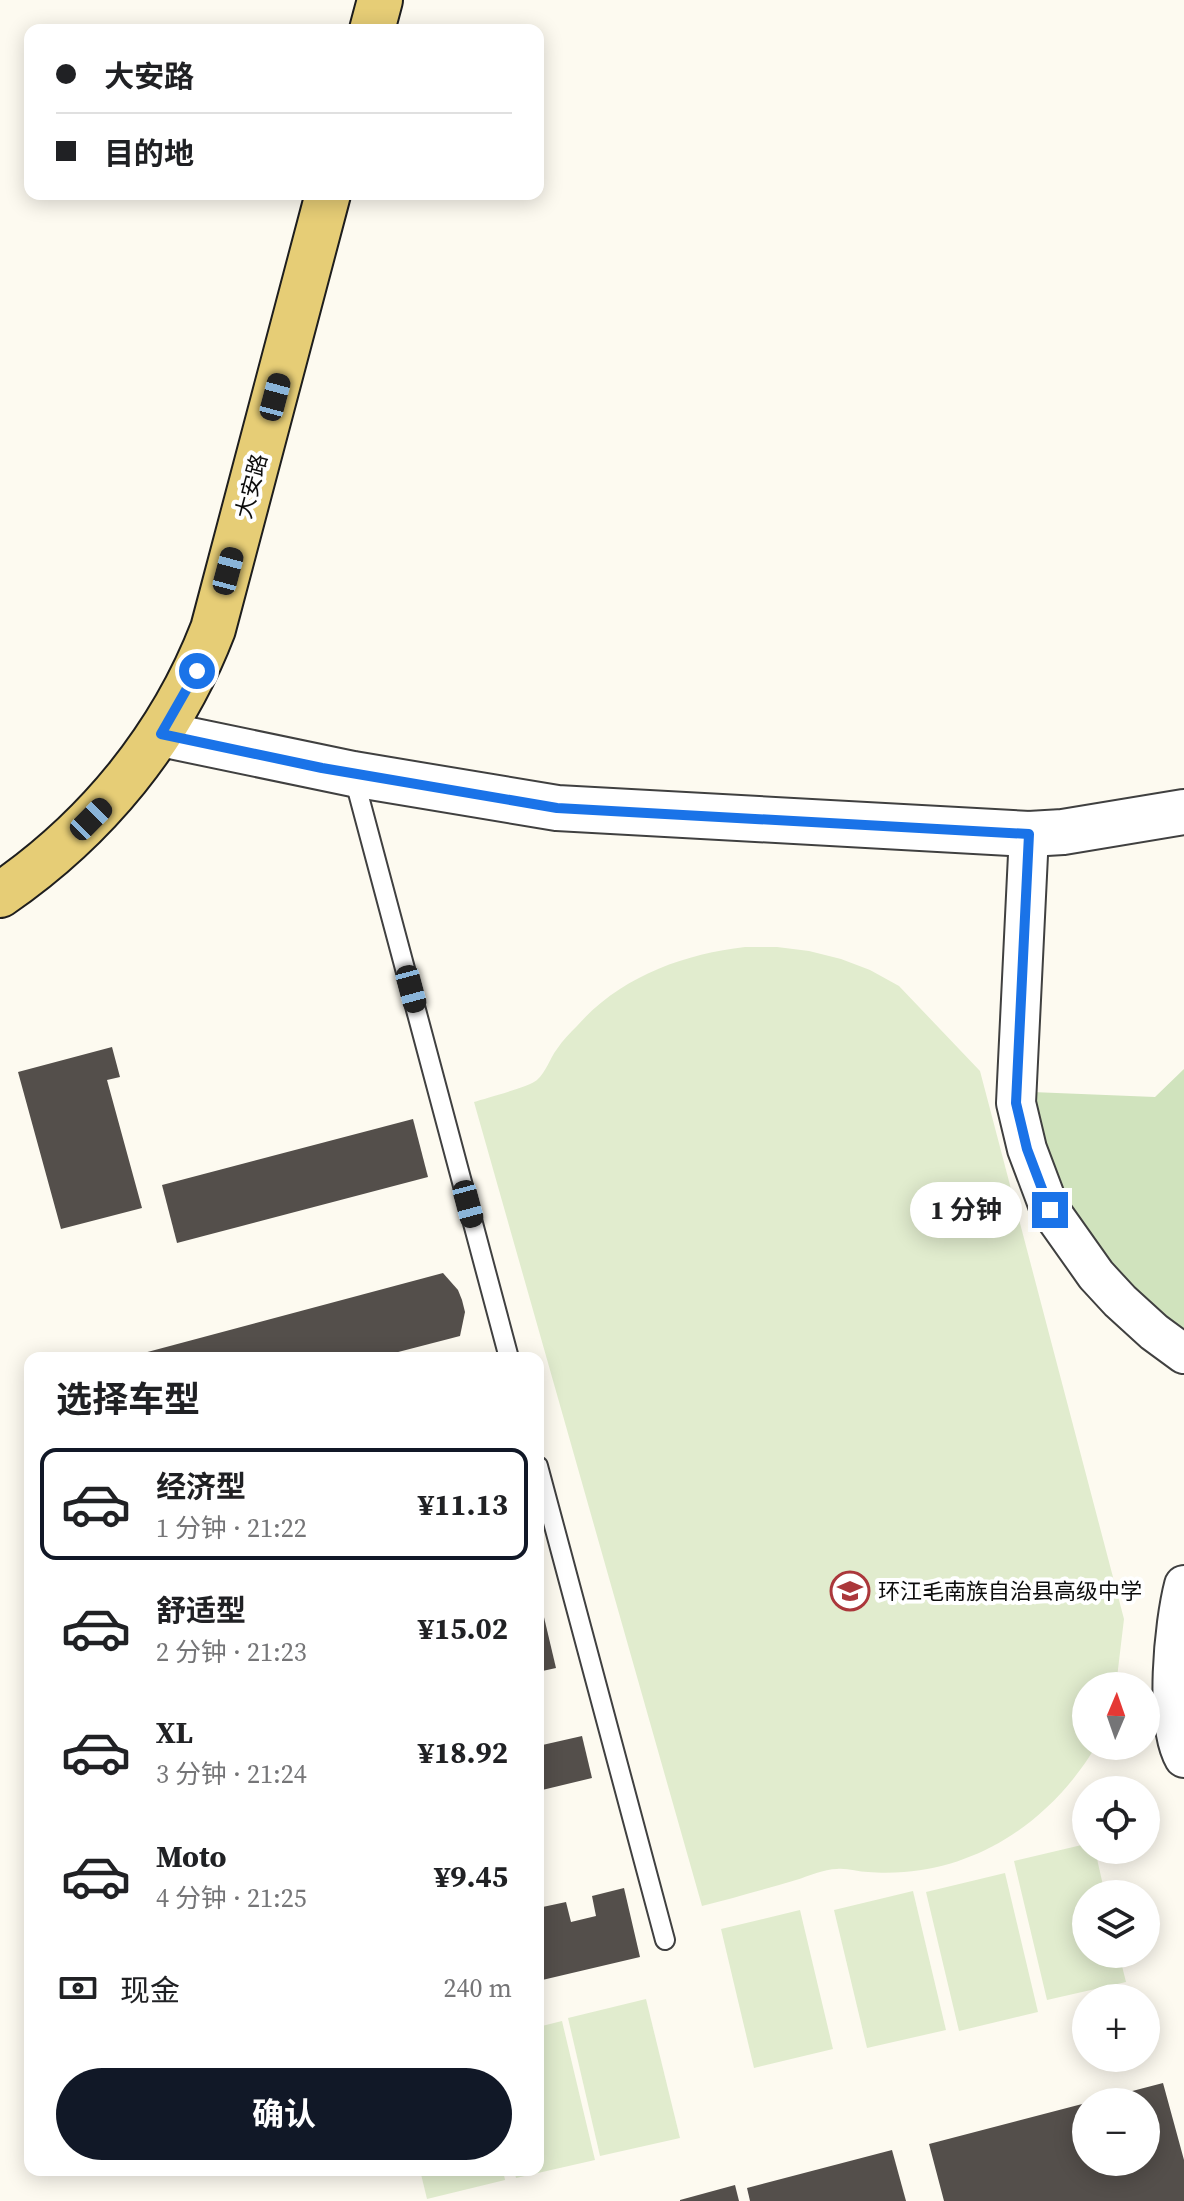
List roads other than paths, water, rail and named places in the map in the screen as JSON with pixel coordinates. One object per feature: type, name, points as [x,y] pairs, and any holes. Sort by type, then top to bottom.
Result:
[{"type":"main road","points":[[374,24],[380,0]]},
{"type":"main road","name":"大安路","points":[[0,895],[71,838],[110,799],[161,734],[197,671],[213,629],[326,200]]},
{"type":"street","points":[[161,734],[353,774],[557,808],[1029,834],[1063,832],[1184,812]]},
{"type":"street","points":[[1029,834],[1016,1103],[1027,1149],[1050,1210],[1096,1275],[1154,1332],[1184,1354]]},
{"type":"street","points":[[1184,1585],[1176,1614],[1173,1691],[1175,1721],[1184,1758]]},
{"type":"lane","points":[[353,774],[507,1352]]},
{"type":"lane","points":[[544,1488],[665,1940]]},
{"type":"place","name":"环江毛南族自治县高级中学","points":[[850,1591]]}]
